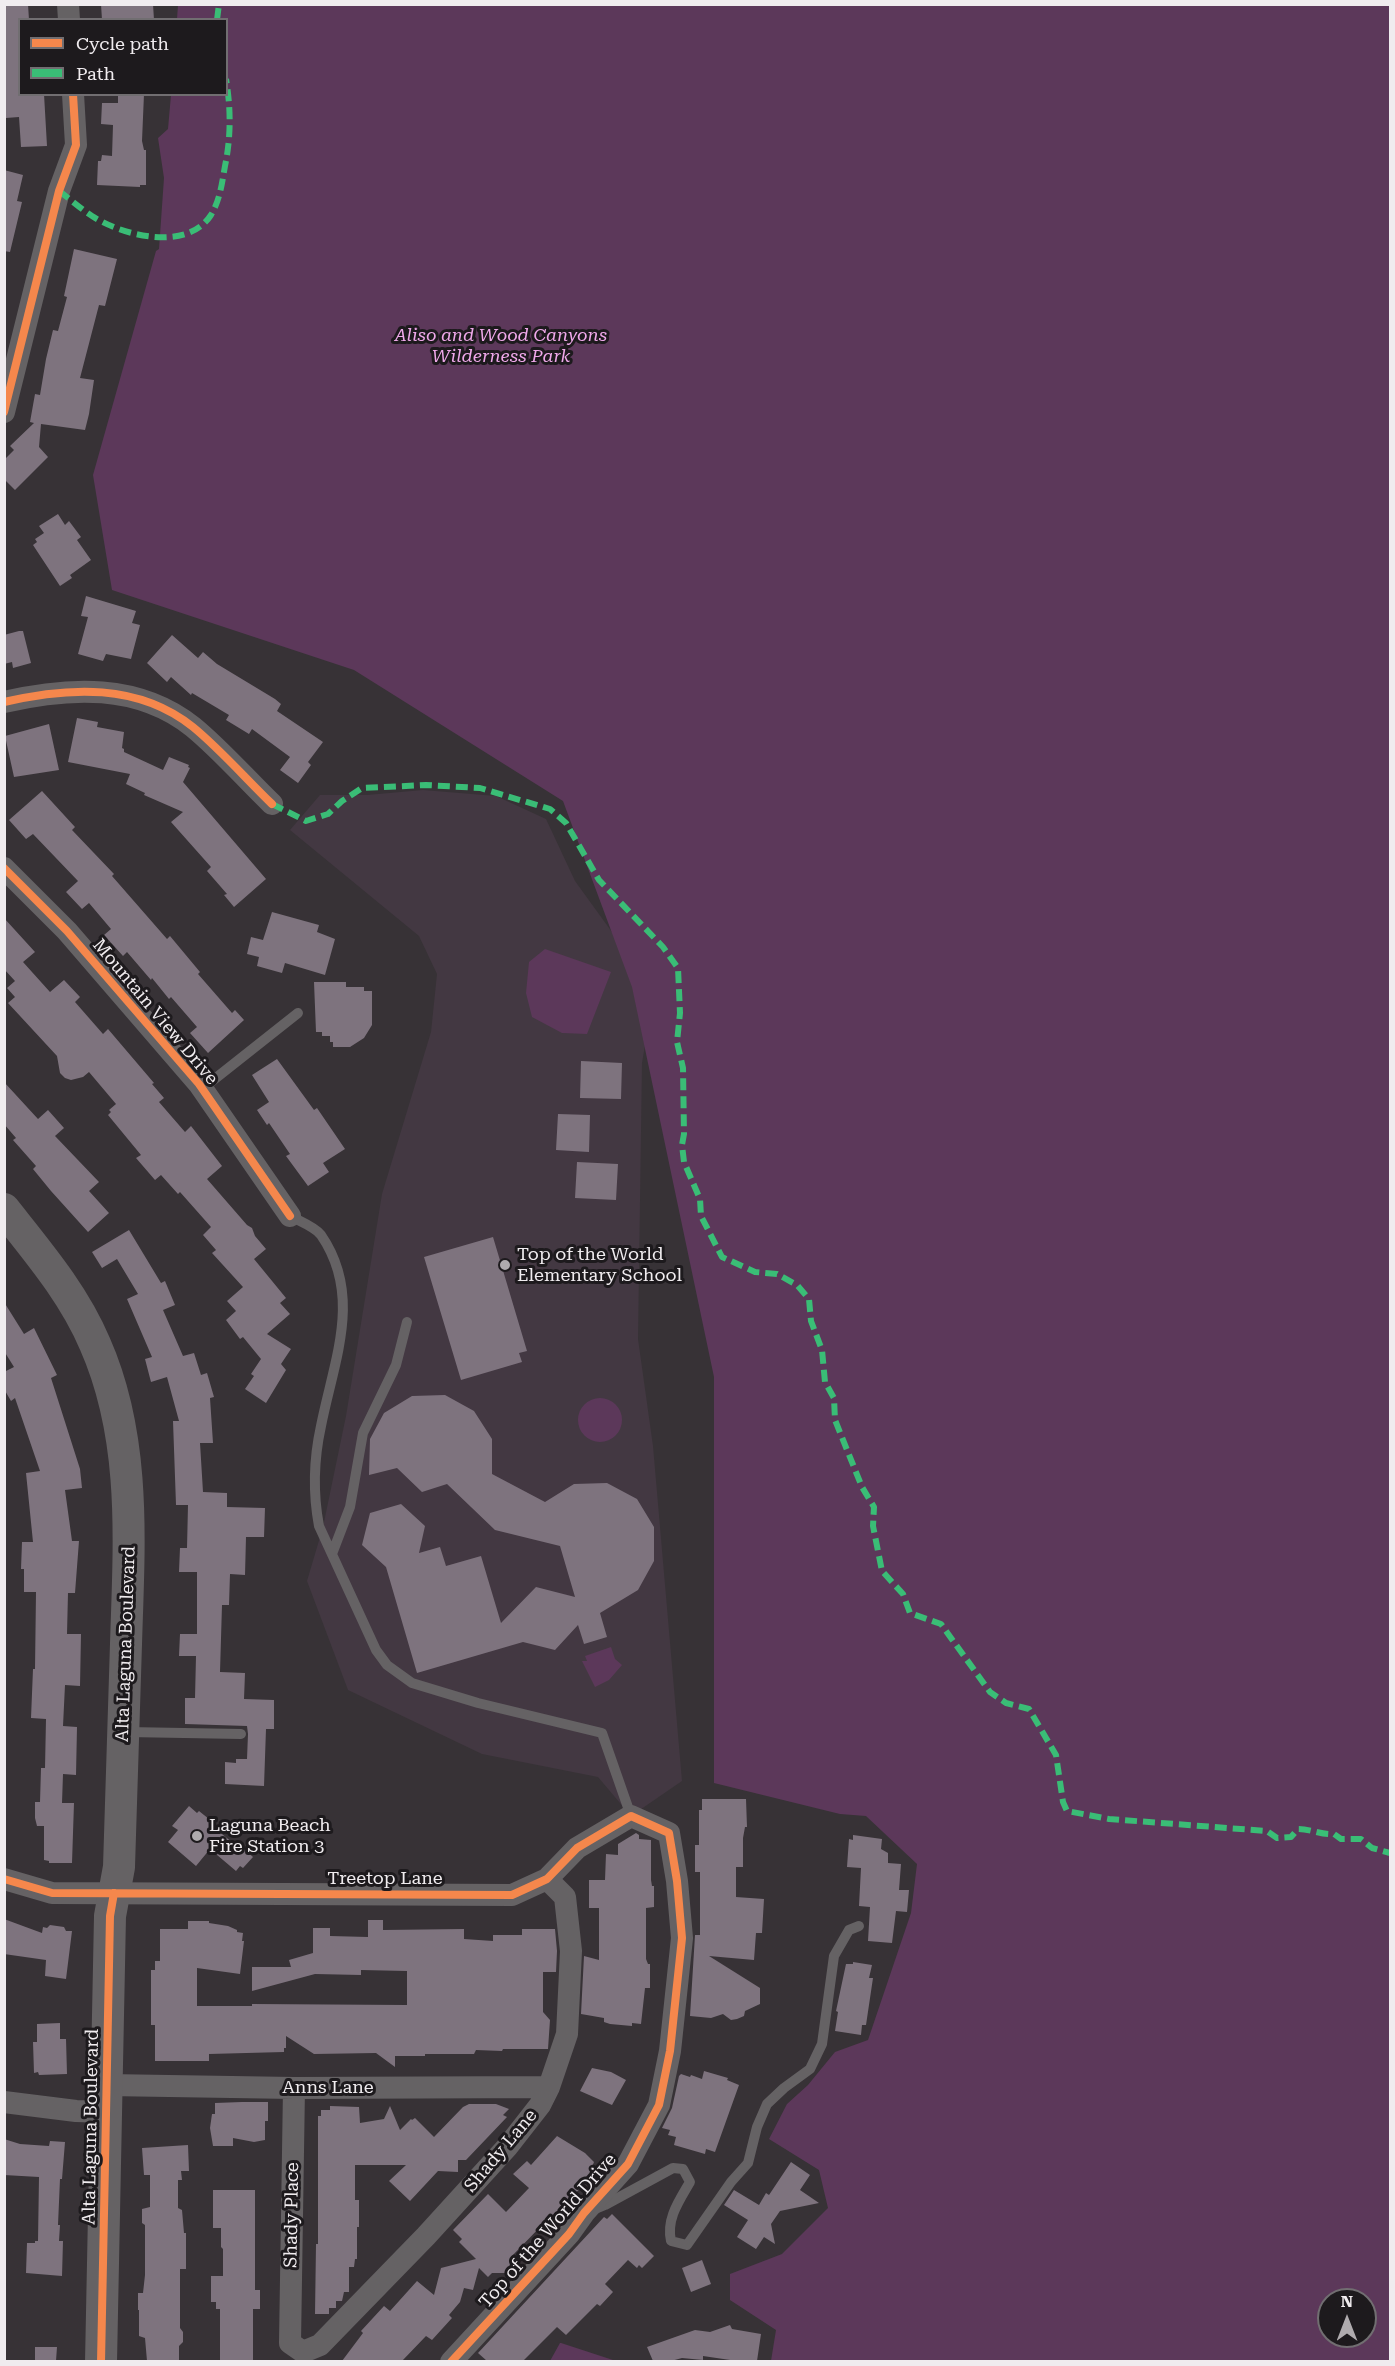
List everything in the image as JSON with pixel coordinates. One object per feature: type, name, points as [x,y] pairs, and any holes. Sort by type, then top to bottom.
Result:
[{"type":"main road","name":"Alta Laguna Boulevard","points":[[4,1209],[40,1254],[73,1301],[96,1345],[116,1406],[127,1469],[130,1529],[119,1866],[110,1916],[101,2361]]},
{"type":"street","points":[[4,412],[59,191],[76,145],[73,96]]},
{"type":"street","points":[[4,702],[36,695],[81,690],[117,692],[161,707],[193,727],[272,804]]},
{"type":"street","name":"Mountain View Drive","points":[[4,868],[67,931],[202,1089],[290,1216]]},
{"type":"street","name":"Treetop Lane","points":[[4,1879],[52,1893],[512,1895],[548,1879],[577,1848],[631,1816]]},
{"type":"street","name":"Top of the World Drive","points":[[451,2361],[569,2234],[584,2212],[628,2164],[659,2105],[670,2051],[682,1938],[669,1833],[631,1816]]},
{"type":"street","name":"Shady Lane","points":[[290,2343],[303,2352],[320,2345],[426,2236],[508,2146],[540,2105],[549,2087],[567,2034],[572,1951],[566,1897],[548,1879]]},
{"type":"street","name":"Anns Lane","points":[[4,2102],[76,2111],[107,2098],[294,2088],[549,2087]]},
{"type":"street","name":"Shady Place","points":[[290,2343],[294,2088]]},
{"type":"lane","points":[[202,1089],[298,1013]]},
{"type":"lane","name":"Mountain View Drive","points":[[290,1216],[320,1233],[340,1274],[345,1302],[341,1335],[320,1428],[316,1469],[316,1508],[319,1526],[376,1650],[387,1665],[412,1683],[478,1703],[602,1733],[631,1816]]},
{"type":"lane","points":[[332,1554],[350,1507],[363,1434],[396,1365],[407,1322]]},
{"type":"lane","points":[[123,1732],[241,1734]]},
{"type":"lane","points":[[584,2212],[605,2205],[673,2168],[683,2169],[690,2182],[676,2207],[668,2229],[671,2241],[687,2245],[731,2182],[748,2163],[757,2127],[767,2104],[810,2069],[822,2044],[834,1956],[849,1930],[859,1926]]},
{"type":"shaded area","name":"Top of the World Elementary School","points":[[423,790],[496,796],[546,819],[575,881],[617,939],[651,1010],[642,1063],[638,1339],[653,1446],[682,1781],[631,1816],[598,1777],[482,1754],[348,1690],[307,1581],[323,1527],[346,1416],[382,1194],[431,1032],[437,974],[419,936],[290,830],[320,795],[367,795]]},
{"type":"green space","name":"Aliso and Wood Canyons Wilderness Park","points":[[178,5],[1390,5],[1390,2361],[771,2361],[776,2330],[730,2300],[730,2274],[782,2254],[828,2208],[819,2170],[769,2139],[787,2104],[808,2085],[835,2052],[868,2040],[911,1913],[917,1864],[866,1816],[840,1814],[714,1783],[714,1377],[632,987],[563,801],[354,670],[112,590],[93,475],[156,251],[159,249],[164,178],[158,138],[168,129],[171,96],[228,96],[228,18],[177,18]]},
{"type":"green space","points":[[545,949],[611,972],[587,1034],[562,1033],[532,1017],[526,993],[529,962]]},
{"type":"green space","points":[[600,1398],[609,1399],[616,1404],[621,1411],[621,1429],[616,1436],[609,1441],[600,1442],[591,1441],[584,1436],[579,1429],[578,1420],[579,1411],[584,1404],[591,1399]]},
{"type":"green space","points":[[611,1647],[615,1659],[622,1665],[609,1680],[595,1687],[582,1661],[587,1661],[585,1656]]},
{"type":"green space","points":[[561,2343],[616,2361],[550,2361]]},
{"type":"building","points":[[4,4],[28,4],[29,18],[18,18],[18,96],[44,96],[47,146],[21,147],[19,117],[6,118]]},
{"type":"building","points":[[101,4],[153,4],[154,18],[102,18]]},
{"type":"building","points":[[118,96],[144,96],[142,141],[144,150],[146,150],[146,185],[140,185],[140,187],[97,185],[98,161],[101,161],[102,155],[112,156],[113,125],[101,124],[102,103],[118,103]]},
{"type":"building","points":[[4,170],[23,175],[17,201],[22,202],[10,252],[4,251]]},
{"type":"building","points":[[74,249],[117,259],[105,306],[99,305],[80,378],[94,380],[89,414],[85,430],[41,424],[39,447],[48,457],[15,490],[4,479],[4,460],[14,450],[10,446],[34,423],[30,422],[35,394],[40,395],[53,330],[58,331],[67,297],[64,296]]},
{"type":"building","points":[[58,514],[65,525],[69,521],[81,537],[77,540],[91,560],[70,575],[72,578],[60,586],[33,545],[37,542],[35,539],[44,533],[39,526]]},
{"type":"building","points":[[86,596],[136,611],[132,623],[140,625],[131,659],[106,654],[103,661],[78,654],[88,617],[81,616]]},
{"type":"building","points":[[23,631],[31,663],[13,668],[12,662],[4,664],[4,635]]},
{"type":"building","points":[[172,635],[198,658],[203,652],[217,664],[275,699],[281,704],[277,711],[323,742],[308,762],[311,765],[298,783],[280,770],[290,757],[252,729],[249,734],[226,720],[229,715],[192,693],[191,695],[171,677],[167,682],[147,663]]},
{"type":"building","points":[[77,718],[98,722],[97,727],[124,732],[122,748],[124,752],[163,770],[169,757],[189,765],[190,768],[183,782],[266,879],[234,907],[224,895],[227,894],[207,871],[211,867],[171,822],[183,812],[144,795],[145,793],[126,784],[130,774],[68,762]]},
{"type":"building","points":[[49,724],[59,770],[14,777],[5,736]]},
{"type":"building","points":[[42,791],[75,827],[72,830],[114,874],[112,876],[167,939],[170,936],[200,972],[198,974],[232,1013],[235,1010],[244,1020],[208,1053],[190,1033],[197,1027],[171,997],[169,999],[127,952],[123,956],[104,935],[111,929],[89,903],[82,909],[66,892],[78,881],[33,834],[26,839],[9,820]]},
{"type":"building","points":[[272,912],[319,925],[317,932],[335,939],[325,975],[285,963],[282,973],[257,966],[259,957],[247,954],[251,937],[263,940]]},
{"type":"building","points":[[4,918],[35,952],[23,962],[50,992],[64,980],[80,997],[75,1002],[103,1034],[108,1029],[154,1083],[152,1084],[164,1098],[159,1102],[185,1132],[191,1126],[222,1166],[207,1179],[252,1228],[255,1236],[266,1249],[254,1259],[286,1298],[280,1303],[290,1314],[267,1334],[291,1349],[281,1364],[286,1370],[266,1403],[245,1389],[254,1376],[251,1374],[261,1359],[243,1337],[240,1339],[226,1320],[236,1311],[227,1301],[243,1287],[212,1253],[216,1250],[203,1235],[211,1227],[180,1192],[178,1194],[161,1175],[155,1180],[136,1158],[141,1155],[108,1115],[111,1112],[109,1110],[116,1104],[89,1072],[83,1077],[71,1080],[65,1078],[60,1073],[57,1056],[8,1003],[15,997],[7,988],[15,981],[4,969]]},
{"type":"building","points":[[314,982],[346,982],[346,987],[364,987],[364,991],[372,991],[372,1025],[364,1038],[350,1047],[333,1047],[330,1036],[322,1036],[322,1032],[316,1032]]},
{"type":"building","points":[[277,1059],[314,1110],[317,1108],[345,1149],[323,1163],[329,1172],[308,1186],[286,1156],[290,1154],[269,1123],[267,1125],[257,1110],[269,1102],[252,1075]]},
{"type":"building","points":[[581,1061],[622,1063],[621,1099],[580,1098]]},
{"type":"building","points":[[4,1082],[38,1119],[48,1110],[64,1128],[55,1136],[99,1182],[89,1191],[109,1213],[88,1232],[33,1169],[36,1166],[13,1140],[16,1138],[4,1124]]},
{"type":"building","points":[[558,1114],[590,1115],[589,1152],[556,1150]]},
{"type":"building","points":[[577,1162],[618,1164],[616,1200],[575,1198]]},
{"type":"building","points":[[129,1230],[161,1283],[165,1281],[175,1305],[163,1310],[183,1356],[194,1353],[201,1375],[207,1373],[214,1397],[210,1398],[213,1443],[200,1443],[203,1492],[227,1493],[227,1507],[265,1508],[264,1537],[246,1537],[245,1575],[230,1574],[229,1605],[222,1605],[220,1672],[245,1673],[244,1699],[274,1700],[274,1729],[266,1729],[264,1786],[225,1784],[225,1762],[236,1763],[236,1759],[247,1759],[247,1726],[185,1724],[185,1698],[195,1698],[196,1656],[179,1656],[180,1634],[197,1634],[197,1572],[179,1572],[180,1548],[187,1548],[188,1505],[176,1505],[173,1421],[179,1421],[167,1377],[151,1382],[145,1359],[152,1357],[127,1299],[138,1294],[117,1259],[102,1268],[92,1252]]},
{"type":"building","points":[[493,1237],[527,1351],[519,1353],[522,1362],[461,1380],[424,1257]]},
{"type":"building","points":[[4,1302],[24,1334],[34,1328],[57,1375],[51,1378],[80,1469],[82,1488],[65,1490],[72,1541],[79,1541],[75,1593],[68,1593],[67,1634],[81,1634],[80,1686],[65,1685],[63,1726],[77,1727],[76,1775],[63,1774],[62,1803],[74,1803],[72,1863],[49,1863],[44,1860],[44,1826],[37,1826],[35,1818],[35,1802],[40,1802],[41,1768],[45,1768],[46,1719],[31,1718],[33,1669],[35,1669],[36,1592],[24,1592],[24,1569],[21,1569],[22,1542],[33,1542],[26,1473],[40,1471],[15,1398],[11,1401],[4,1389],[4,1372],[14,1367],[4,1351]]},
{"type":"building","points":[[445,1395],[474,1411],[492,1439],[492,1474],[545,1502],[574,1484],[607,1483],[637,1499],[654,1527],[654,1561],[638,1590],[600,1613],[607,1637],[584,1644],[578,1625],[555,1650],[523,1642],[417,1673],[386,1567],[362,1545],[370,1513],[401,1504],[425,1526],[419,1553],[440,1547],[446,1566],[481,1556],[501,1623],[536,1587],[575,1597],[560,1546],[495,1530],[447,1484],[422,1492],[397,1468],[369,1475],[370,1439],[384,1413],[412,1396]]},
{"type":"building","points":[[702,1799],[746,1799],[747,1827],[745,1827],[743,1838],[743,1867],[736,1867],[736,1897],[764,1899],[762,1933],[756,1933],[754,1960],[709,1956],[760,1988],[760,2004],[745,2011],[744,2016],[731,2020],[723,2014],[711,2018],[690,2016],[695,1935],[700,1935],[700,1872],[695,1872],[695,1845],[699,1845],[699,1810],[702,1810]]},
{"type":"building","points":[[189,1806],[197,1813],[199,1811],[214,1823],[211,1825],[233,1843],[235,1841],[253,1857],[243,1868],[240,1866],[236,1871],[210,1849],[196,1866],[168,1842],[178,1830],[172,1826]]},
{"type":"building","points":[[636,1833],[639,1839],[651,1840],[654,1907],[646,1908],[646,1959],[650,1964],[650,1988],[645,1988],[641,2024],[632,2023],[632,2026],[610,2024],[604,2022],[604,2018],[581,2014],[584,1956],[599,1960],[599,1908],[589,1908],[589,1880],[605,1880],[606,1854],[618,1855],[618,1844]]},
{"type":"building","points":[[853,1835],[882,1839],[881,1849],[888,1853],[888,1863],[901,1864],[899,1890],[909,1890],[907,1912],[896,1911],[892,1943],[868,1941],[870,1907],[859,1906],[861,1868],[847,1867],[849,1839],[853,1840]]},
{"type":"building","points":[[4,1919],[42,1933],[43,1927],[47,1928],[50,1925],[72,1931],[66,1979],[45,1976],[46,1960],[4,1954]]},
{"type":"building","points":[[368,1920],[383,1920],[383,1930],[464,1929],[464,1939],[493,1941],[493,1935],[522,1935],[522,1929],[555,1929],[556,1972],[543,1972],[543,2012],[550,2020],[548,2049],[476,2050],[474,2054],[395,2056],[395,2067],[376,2053],[314,2054],[286,2036],[284,2052],[209,2054],[209,2061],[155,2061],[155,2025],[151,2025],[151,1970],[155,1970],[155,1961],[160,1961],[160,1929],[188,1929],[188,1921],[209,1921],[209,1923],[228,1926],[243,1933],[240,1974],[197,1968],[197,2006],[407,2005],[407,1971],[361,1970],[361,1975],[315,1974],[252,1991],[252,1967],[291,1967],[289,1960],[313,1953],[313,1928],[330,1928],[330,1936],[368,1937]]},
{"type":"building","points":[[853,1962],[872,1965],[869,1978],[873,1978],[866,2025],[862,2025],[861,2035],[835,2031],[838,2012],[836,2011],[846,1964],[853,1964]]},
{"type":"building","points":[[60,2023],[60,2039],[66,2039],[67,2074],[39,2075],[38,2072],[34,2073],[33,2042],[37,2042],[37,2024]]},
{"type":"building","points":[[592,2068],[611,2072],[626,2080],[612,2105],[580,2091]]},
{"type":"building","points":[[704,2071],[728,2078],[727,2080],[739,2085],[715,2152],[706,2149],[705,2154],[674,2145],[676,2137],[668,2135],[670,2130],[662,2128],[672,2108],[679,2076],[681,2074],[690,2077],[691,2075],[702,2079]]},
{"type":"building","points":[[268,2102],[265,2140],[254,2142],[233,2138],[233,2146],[213,2146],[210,2128],[212,2114],[215,2114],[215,2103]]},
{"type":"building","points":[[469,2104],[496,2104],[509,2109],[503,2115],[507,2117],[466,2160],[458,2160],[458,2172],[438,2171],[410,2201],[389,2181],[406,2165],[355,2165],[355,2200],[359,2200],[359,2227],[357,2227],[357,2259],[355,2259],[354,2267],[349,2267],[349,2292],[344,2292],[342,2301],[336,2301],[336,2308],[329,2308],[329,2314],[315,2314],[316,2244],[318,2244],[318,2116],[321,2116],[321,2110],[330,2110],[330,2106],[359,2107],[360,2123],[384,2119],[390,2106],[400,2130],[415,2118],[434,2137],[463,2107]]},
{"type":"building","points":[[557,2136],[585,2153],[594,2162],[590,2172],[593,2175],[568,2201],[571,2203],[556,2219],[553,2216],[546,2221],[511,2257],[519,2264],[510,2273],[492,2273],[488,2277],[479,2268],[473,2290],[464,2288],[460,2302],[449,2315],[452,2318],[432,2340],[426,2336],[402,2361],[342,2361],[363,2333],[361,2331],[384,2306],[390,2311],[417,2281],[434,2295],[441,2268],[476,2259],[459,2242],[462,2239],[453,2230],[488,2194],[506,2212],[529,2188],[513,2174],[527,2161],[531,2165]]},
{"type":"building","points":[[4,2139],[20,2144],[49,2146],[50,2141],[65,2142],[62,2179],[60,2179],[58,2225],[60,2225],[59,2241],[63,2241],[62,2276],[26,2273],[27,2243],[38,2241],[39,2177],[4,2175]]},
{"type":"building","points":[[188,2145],[189,2171],[181,2171],[182,2180],[178,2180],[178,2208],[182,2210],[184,2233],[186,2233],[186,2269],[180,2269],[180,2328],[183,2332],[183,2342],[179,2346],[179,2361],[147,2361],[145,2338],[139,2336],[138,2310],[138,2293],[143,2293],[145,2275],[145,2225],[142,2223],[142,2209],[150,2207],[150,2175],[144,2175],[142,2148]]},
{"type":"building","points":[[791,2162],[810,2175],[800,2190],[819,2203],[780,2211],[771,2224],[775,2244],[764,2237],[756,2249],[737,2237],[748,2220],[724,2205],[734,2190],[759,2205],[766,2193],[769,2195]]},
{"type":"building","points":[[213,2190],[255,2190],[255,2290],[260,2290],[260,2309],[253,2309],[253,2361],[220,2361],[220,2309],[216,2309],[216,2302],[211,2302],[211,2276],[223,2276],[223,2249],[221,2247],[221,2228],[213,2228]]},
{"type":"building","points":[[612,2214],[654,2256],[642,2268],[639,2265],[637,2268],[628,2260],[605,2284],[613,2292],[600,2306],[597,2304],[566,2335],[557,2327],[523,2361],[487,2361],[478,2353],[604,2217],[607,2219]]},
{"type":"building","points":[[702,2260],[711,2284],[691,2292],[682,2268]]},
{"type":"building","points":[[730,2325],[732,2329],[761,2334],[757,2361],[737,2361],[703,2356],[703,2360],[682,2358],[671,2361],[653,2361],[647,2347],[695,2330],[710,2332]]},
{"type":"building","points":[[35,2347],[57,2347],[56,2361],[35,2361]]},
{"type":"marked path","points":[[217,18],[219,4]]},
{"type":"marked path","points":[[59,191],[92,216],[120,229],[154,237],[187,234],[211,215],[217,203],[227,155],[230,123],[228,94]]},
{"type":"marked path","points":[[272,804],[306,821],[328,814],[342,801],[362,788],[426,785],[480,788],[550,809],[566,823],[599,880],[663,947],[678,968],[680,1013],[677,1042],[683,1068],[684,1134],[682,1145],[684,1162],[700,1199],[701,1216],[722,1257],[755,1272],[777,1274],[797,1285],[809,1299],[811,1321],[822,1350],[825,1382],[834,1398],[835,1420],[862,1487],[874,1507],[873,1526],[882,1571],[903,1594],[910,1613],[941,1624],[990,1692],[1006,1703],[1029,1709],[1056,1755],[1063,1802],[1067,1811],[1109,1819],[1267,1831],[1277,1838],[1291,1837],[1298,1829],[1303,1829],[1334,1834],[1341,1839],[1361,1839],[1372,1848],[1390,1853]]},
{"type":"cycle path","points":[[4,412],[59,191],[76,145],[73,96]]},
{"type":"cycle path","points":[[4,702],[53,693],[78,692],[102,692],[149,702],[193,727],[272,804]]},
{"type":"cycle path","points":[[4,868],[67,931],[199,1084],[290,1216]]},
{"type":"cycle path","points":[[4,1879],[52,1893],[512,1895],[547,1879],[577,1848],[631,1816],[669,1833],[677,1881],[682,1938],[670,2051],[659,2105],[628,2164],[584,2213],[569,2234],[451,2362]]},
{"type":"cycle path","points":[[101,2362],[110,1916],[114,1893]]},
{"type":"place","name":"Top of the World Elementary School","points":[[505,1265]]},
{"type":"place","name":"Laguna Beach Fire Station 3","points":[[197,1836]]}]
